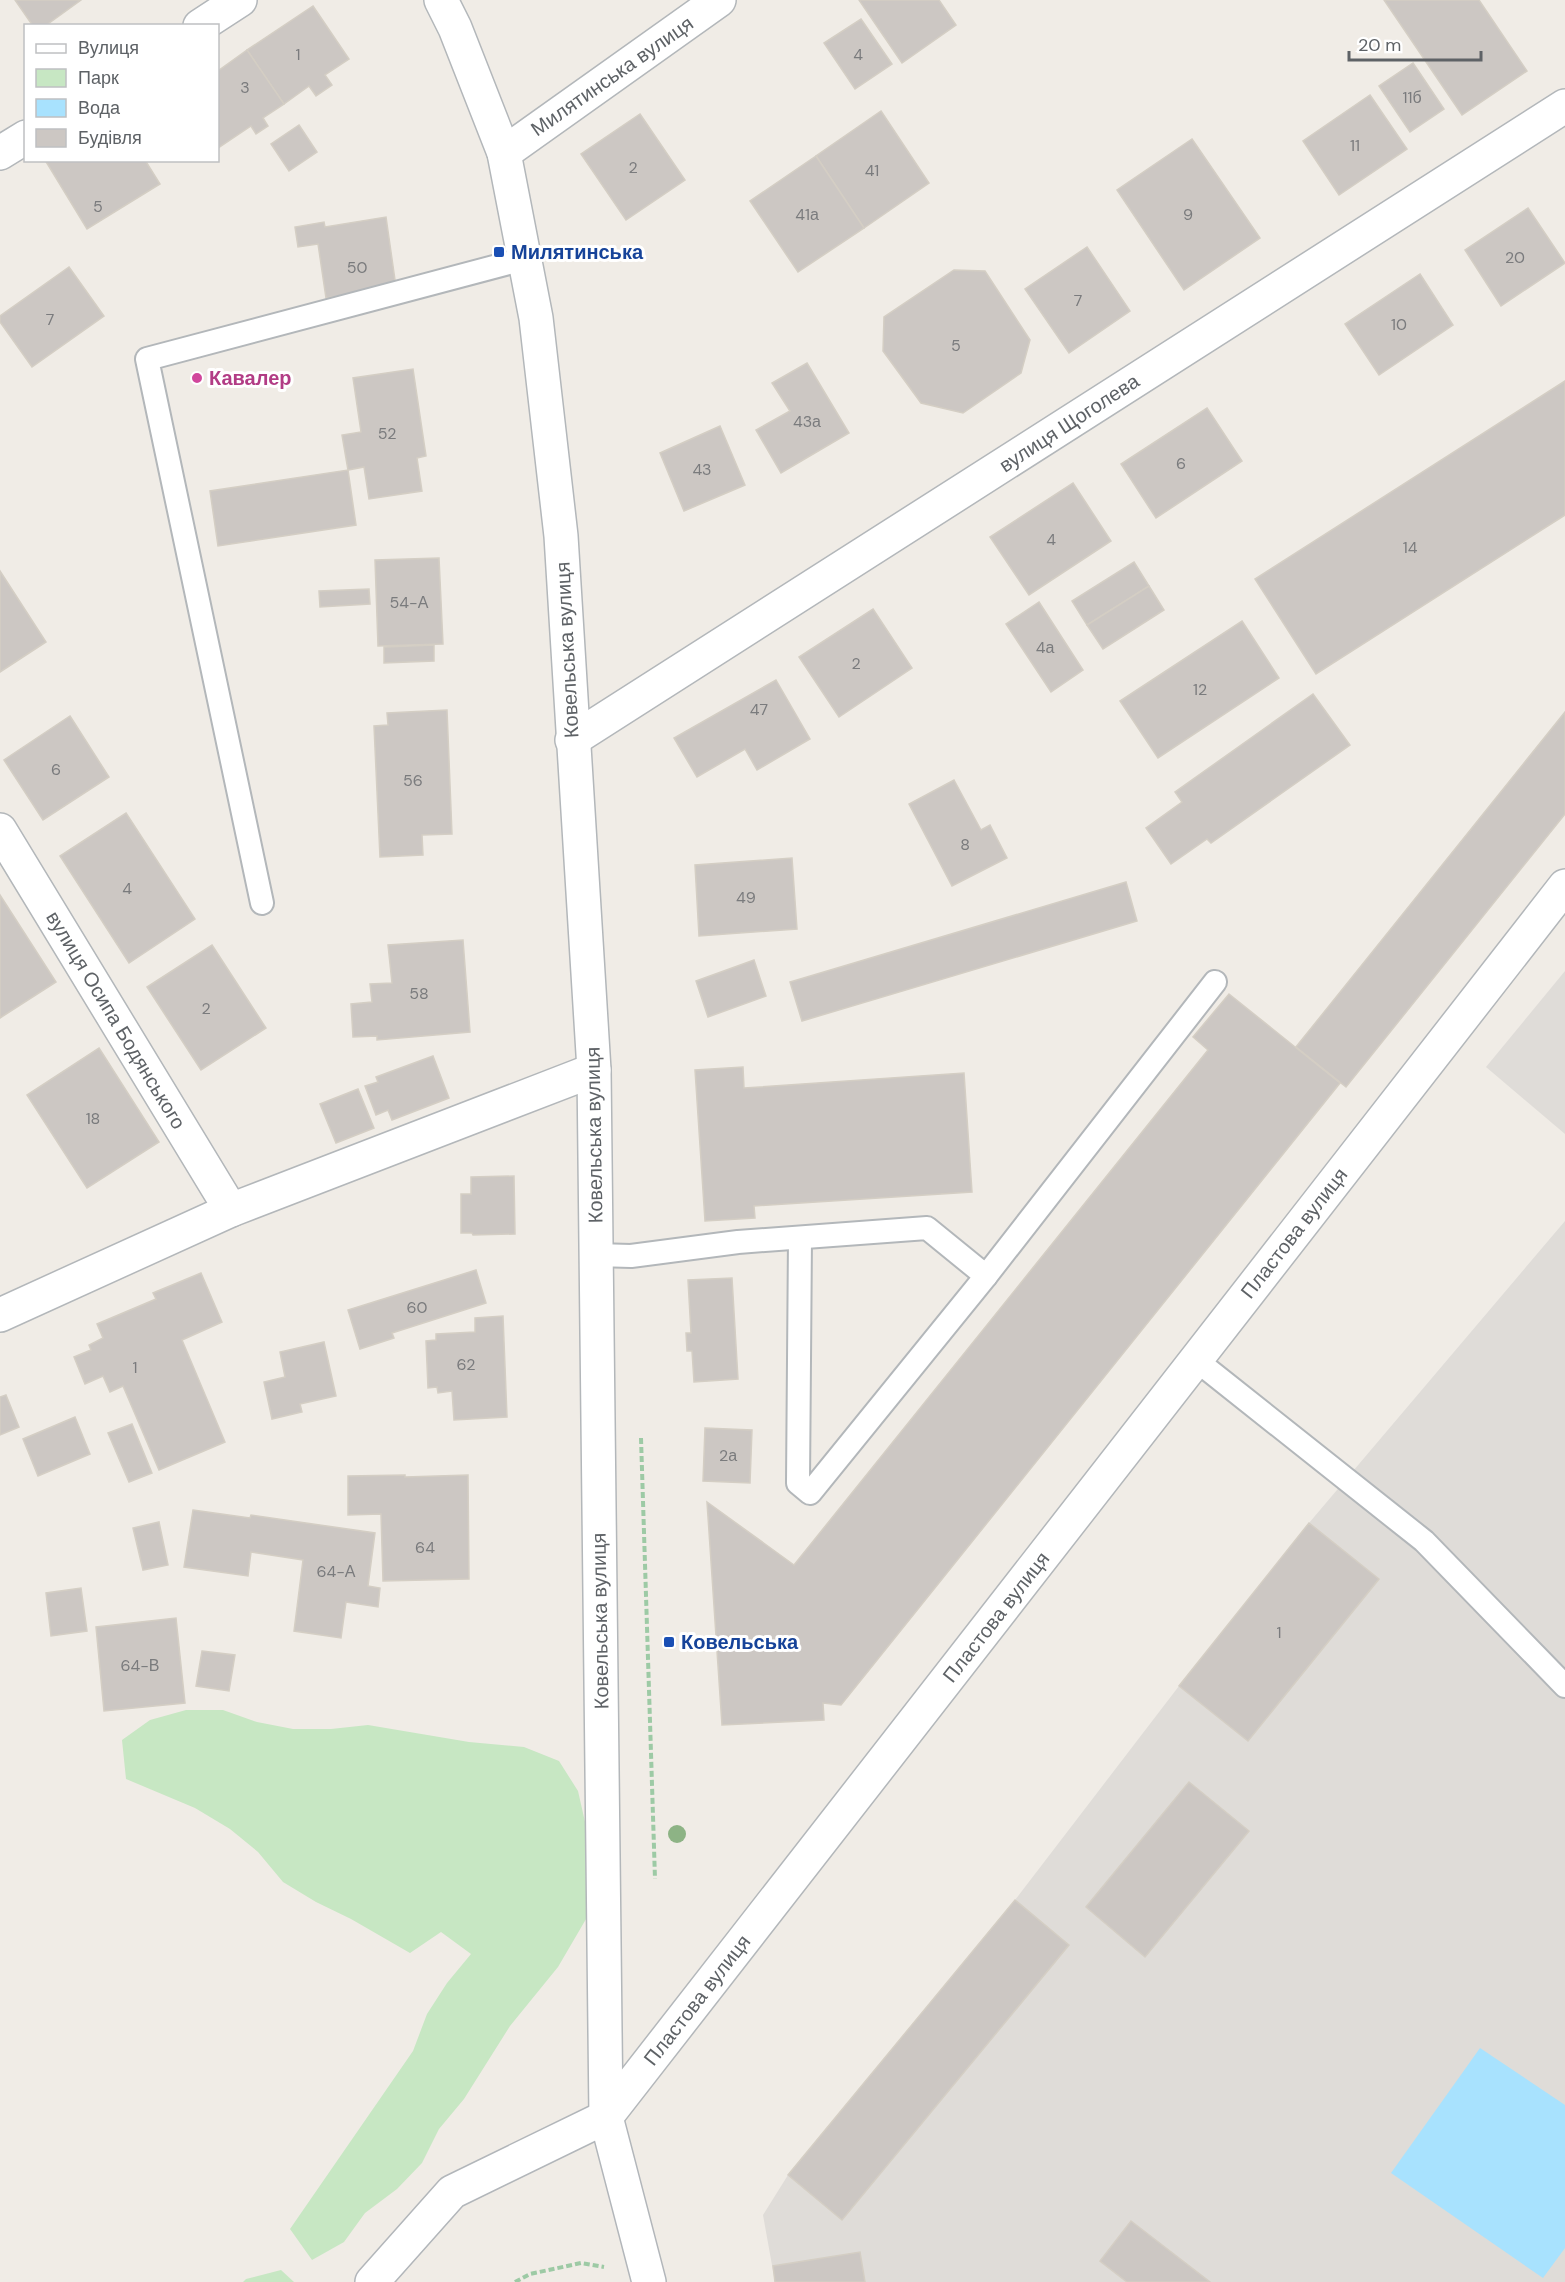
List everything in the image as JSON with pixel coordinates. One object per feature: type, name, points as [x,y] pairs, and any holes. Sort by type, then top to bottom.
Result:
[{"type":"street","points":[[203,24],[240,0]]},
{"type":"street","name":"Ковельська вулиця","points":[[441,0],[455,28],[504,153],[536,318],[561,536],[594,1070],[606,2117],[649,2282]]},
{"type":"street","name":"Милятинська вулиця","points":[[504,153],[720,0]]},
{"type":"street","name":"вулиця Щоголева","points":[[572,740],[1565,106]]},
{"type":"street","points":[[0,153],[24,138]]},
{"type":"street","name":"вулиця Осипа Бодянського","points":[[0,830],[231,1210]]},
{"type":"street","name":"Пластова вулиця","points":[[372,2282],[452,2192],[606,2117],[1565,886]]},
{"type":"street","points":[[0,1315],[231,1210],[594,1070]]},
{"type":"lane","points":[[262,903],[147,358],[524,259]]},
{"type":"lane","points":[[800,1238],[798,1483],[810,1493],[986,1276],[1215,982]]},
{"type":"lane","points":[[596,1255],[631,1256],[738,1242],[927,1228],[986,1276]]},
{"type":"lane","points":[[1196,1360],[1424,1541],[1565,1686]]},
{"type":"path","points":[[515,2282],[530,2274],[581,2264],[615,2269]]},
{"type":"shaded area","points":[[1565,971],[1565,1134],[1486,1067]]},
{"type":"shaded area","points":[[1565,1221],[1565,2282],[775,2282],[763,2215],[788,2175],[1015,1900],[1179,1686],[1309,1523]]},
{"type":"green space","points":[[186,1710],[223,1710],[257,1722],[293,1729],[331,1729],[368,1725],[469,1742],[524,1747],[559,1761],[578,1791],[595,1866],[596,1902],[558,1967],[510,2026],[464,2099],[439,2129],[422,2163],[397,2189],[365,2213],[344,2242],[312,2260],[290,2229],[413,2051],[427,2014],[447,1983],[471,1954],[441,1932],[410,1953],[283,1882],[258,1852],[230,1829],[195,1808],[126,1779],[122,1740],[150,1720]]},
{"type":"green space","points":[[281,2270],[294,2282],[243,2282],[246,2279]]},
{"type":"water","points":[[1480,2048],[1565,2105],[1565,2248],[1543,2278],[1391,2173]]},
{"type":"building","points":[[15,0],[81,0],[48,24],[32,24]]},
{"type":"building","points":[[859,0],[939,0],[956,25],[902,63]]},
{"type":"building","points":[[1384,0],[1479,0],[1527,71],[1462,115]]},
{"type":"building","points":[[313,6],[349,59],[325,75],[332,85],[316,96],[309,86],[284,104],[247,50]]},
{"type":"building","points":[[861,19],[892,64],[855,89],[824,43]]},
{"type":"building","points":[[247,50],[284,104],[263,118],[268,126],[256,134],[251,126],[219,147],[219,70]]},
{"type":"building","points":[[1413,63],[1444,109],[1410,132],[1379,86]]},
{"type":"building","points":[[1370,95],[1407,149],[1339,195],[1303,141]]},
{"type":"building","points":[[881,111],[929,183],[864,228],[816,156]]},
{"type":"building","points":[[640,114],[685,180],[626,220],[581,154]]},
{"type":"building","points":[[299,125],[317,152],[289,171],[271,144]]},
{"type":"building","points":[[1192,139],[1260,238],[1184,290],[1117,190]]},
{"type":"building","points":[[816,156],[864,228],[798,272],[750,201]]},
{"type":"building","points":[[46,162],[146,162],[160,184],[87,229]]},
{"type":"building","points":[[1528,208],[1565,263],[1501,306],[1465,250]]},
{"type":"building","points":[[386,217],[396,287],[326,298],[318,244],[298,247],[295,227],[324,222],[325,227]]},
{"type":"building","points":[[1087,247],[1130,311],[1069,353],[1025,289]]},
{"type":"building","points":[[69,267],[104,316],[32,367],[0,322],[0,316]]},
{"type":"building","points":[[954,270],[985,271],[1030,340],[1021,373],[963,413],[921,403],[883,351],[884,317]]},
{"type":"building","points":[[1420,274],[1453,325],[1379,375],[1345,324]]},
{"type":"building","points":[[807,363],[849,433],[781,473],[756,430],[790,411],[772,383]]},
{"type":"building","points":[[413,369],[426,456],[417,458],[422,491],[369,499],[364,467],[348,470],[342,435],[361,432],[353,378]]},
{"type":"building","points":[[1565,381],[1565,515],[1316,674],[1255,579]]},
{"type":"building","points":[[1207,408],[1242,461],[1156,518],[1121,464]]},
{"type":"building","points":[[720,426],[745,485],[684,511],[660,453]]},
{"type":"building","points":[[348,470],[356,525],[218,546],[210,491]]},
{"type":"building","points":[[1073,483],[1111,541],[1029,595],[990,537]]},
{"type":"building","points":[[439,558],[443,644],[378,646],[375,560]]},
{"type":"building","points":[[1134,562],[1149,586],[1087,625],[1072,601]]},
{"type":"building","points":[[0,571],[46,642],[0,672]]},
{"type":"building","points":[[1149,586],[1164,610],[1103,649],[1087,625]]},
{"type":"building","points":[[369,589],[370,604],[320,607],[319,591]]},
{"type":"building","points":[[1039,602],[1083,670],[1051,692],[1006,624]]},
{"type":"building","points":[[873,609],[912,668],[839,717],[799,657]]},
{"type":"building","points":[[1242,621],[1279,678],[1158,758],[1120,701]]},
{"type":"building","points":[[434,645],[434,661],[384,663],[384,647]]},
{"type":"building","points":[[776,680],[810,739],[757,770],[745,749],[697,777],[674,738]]},
{"type":"building","points":[[1313,694],[1350,745],[1211,843],[1207,839],[1171,864],[1146,828],[1182,802],[1175,792]]},
{"type":"building","points":[[447,710],[452,834],[422,835],[423,855],[380,857],[374,726],[388,725],[387,713]]},
{"type":"building","points":[[1565,712],[1565,814],[1346,1087],[1296,1047]]},
{"type":"building","points":[[70,716],[109,777],[43,820],[4,760]]},
{"type":"building","points":[[954,780],[981,830],[990,825],[1007,858],[952,886],[909,804]]},
{"type":"building","points":[[126,813],[195,919],[129,963],[60,856]]},
{"type":"building","points":[[792,858],[797,929],[699,936],[695,865]]},
{"type":"building","points":[[1126,882],[1137,921],[802,1021],[790,982]]},
{"type":"building","points":[[0,895],[56,982],[0,1018]]},
{"type":"building","points":[[463,940],[470,1032],[377,1040],[377,1036],[353,1037],[351,1004],[372,1002],[370,984],[392,983],[388,945]]},
{"type":"building","points":[[212,945],[266,1028],[201,1070],[147,987]]},
{"type":"building","points":[[754,960],[766,996],[708,1017],[696,981]]},
{"type":"building","points":[[1229,994],[1340,1083],[841,1705],[823,1703],[824,1720],[722,1725],[707,1502],[794,1565],[1208,1050],[1193,1037]]},
{"type":"building","points":[[99,1048],[159,1142],[87,1188],[27,1095]]},
{"type":"building","points":[[433,1056],[449,1098],[392,1120],[388,1110],[376,1115],[365,1086],[378,1082],[376,1077]]},
{"type":"building","points":[[743,1067],[744,1088],[964,1073],[972,1192],[754,1206],[755,1218],[705,1221],[695,1070]]},
{"type":"building","points":[[358,1089],[374,1128],[336,1143],[320,1104]]},
{"type":"building","points":[[514,1176],[515,1234],[461,1233],[461,1194],[471,1194],[471,1177]]},
{"type":"building","points":[[476,1270],[486,1303],[392,1333],[394,1338],[360,1349],[348,1310]]},
{"type":"building","points":[[201,1273],[222,1322],[182,1340],[225,1442],[159,1470],[123,1386],[110,1392],[103,1376],[85,1384],[74,1357],[91,1350],[89,1345],[103,1338],[97,1324],[156,1299],[153,1293]]},
{"type":"building","points":[[732,1278],[738,1379],[694,1382],[692,1351],[687,1351],[686,1333],[691,1333],[688,1280]]},
{"type":"building","points":[[503,1316],[507,1417],[454,1420],[452,1391],[438,1393],[437,1387],[428,1388],[426,1341],[436,1340],[436,1334],[475,1332],[475,1318]]},
{"type":"building","points":[[324,1342],[336,1396],[300,1404],[302,1412],[272,1419],[264,1382],[285,1377],[280,1352]]},
{"type":"building","points":[[6,1395],[19,1427],[0,1435],[0,1397]]},
{"type":"building","points":[[75,1417],[90,1454],[38,1476],[23,1439]]},
{"type":"building","points":[[132,1424],[152,1473],[129,1482],[108,1433]]},
{"type":"building","points":[[705,1428],[752,1430],[750,1483],[703,1481]]},
{"type":"building","points":[[405,1475],[405,1477],[468,1475],[469,1579],[383,1581],[381,1514],[348,1515],[348,1476]]},
{"type":"building","points":[[193,1510],[250,1518],[251,1515],[375,1533],[368,1586],[380,1588],[378,1607],[346,1602],[341,1638],[294,1631],[303,1560],[251,1552],[248,1576],[184,1567]]},
{"type":"building","points":[[159,1522],[168,1565],[143,1570],[133,1528]]},
{"type":"building","points":[[1309,1523],[1379,1579],[1248,1741],[1179,1686]]},
{"type":"building","points":[[81,1588],[87,1631],[51,1636],[46,1593]]},
{"type":"building","points":[[176,1618],[185,1703],[104,1711],[96,1627]]},
{"type":"building","points":[[202,1651],[235,1655],[229,1691],[196,1686]]},
{"type":"building","points":[[1189,1782],[1249,1831],[1145,1957],[1086,1907]]},
{"type":"building","points":[[1015,1900],[1069,1945],[842,2220],[788,2175]]},
{"type":"building","points":[[1131,2221],[1210,2282],[1127,2282],[1100,2261]]},
{"type":"building","points":[[860,2252],[865,2282],[775,2282],[773,2266]]},
{"type":"place","name":"Милятинська","points":[[499,252]]},
{"type":"place","name":"Кавалер","points":[[197,378]]},
{"type":"place","name":"Ковельська","points":[[669,1642]]}]
